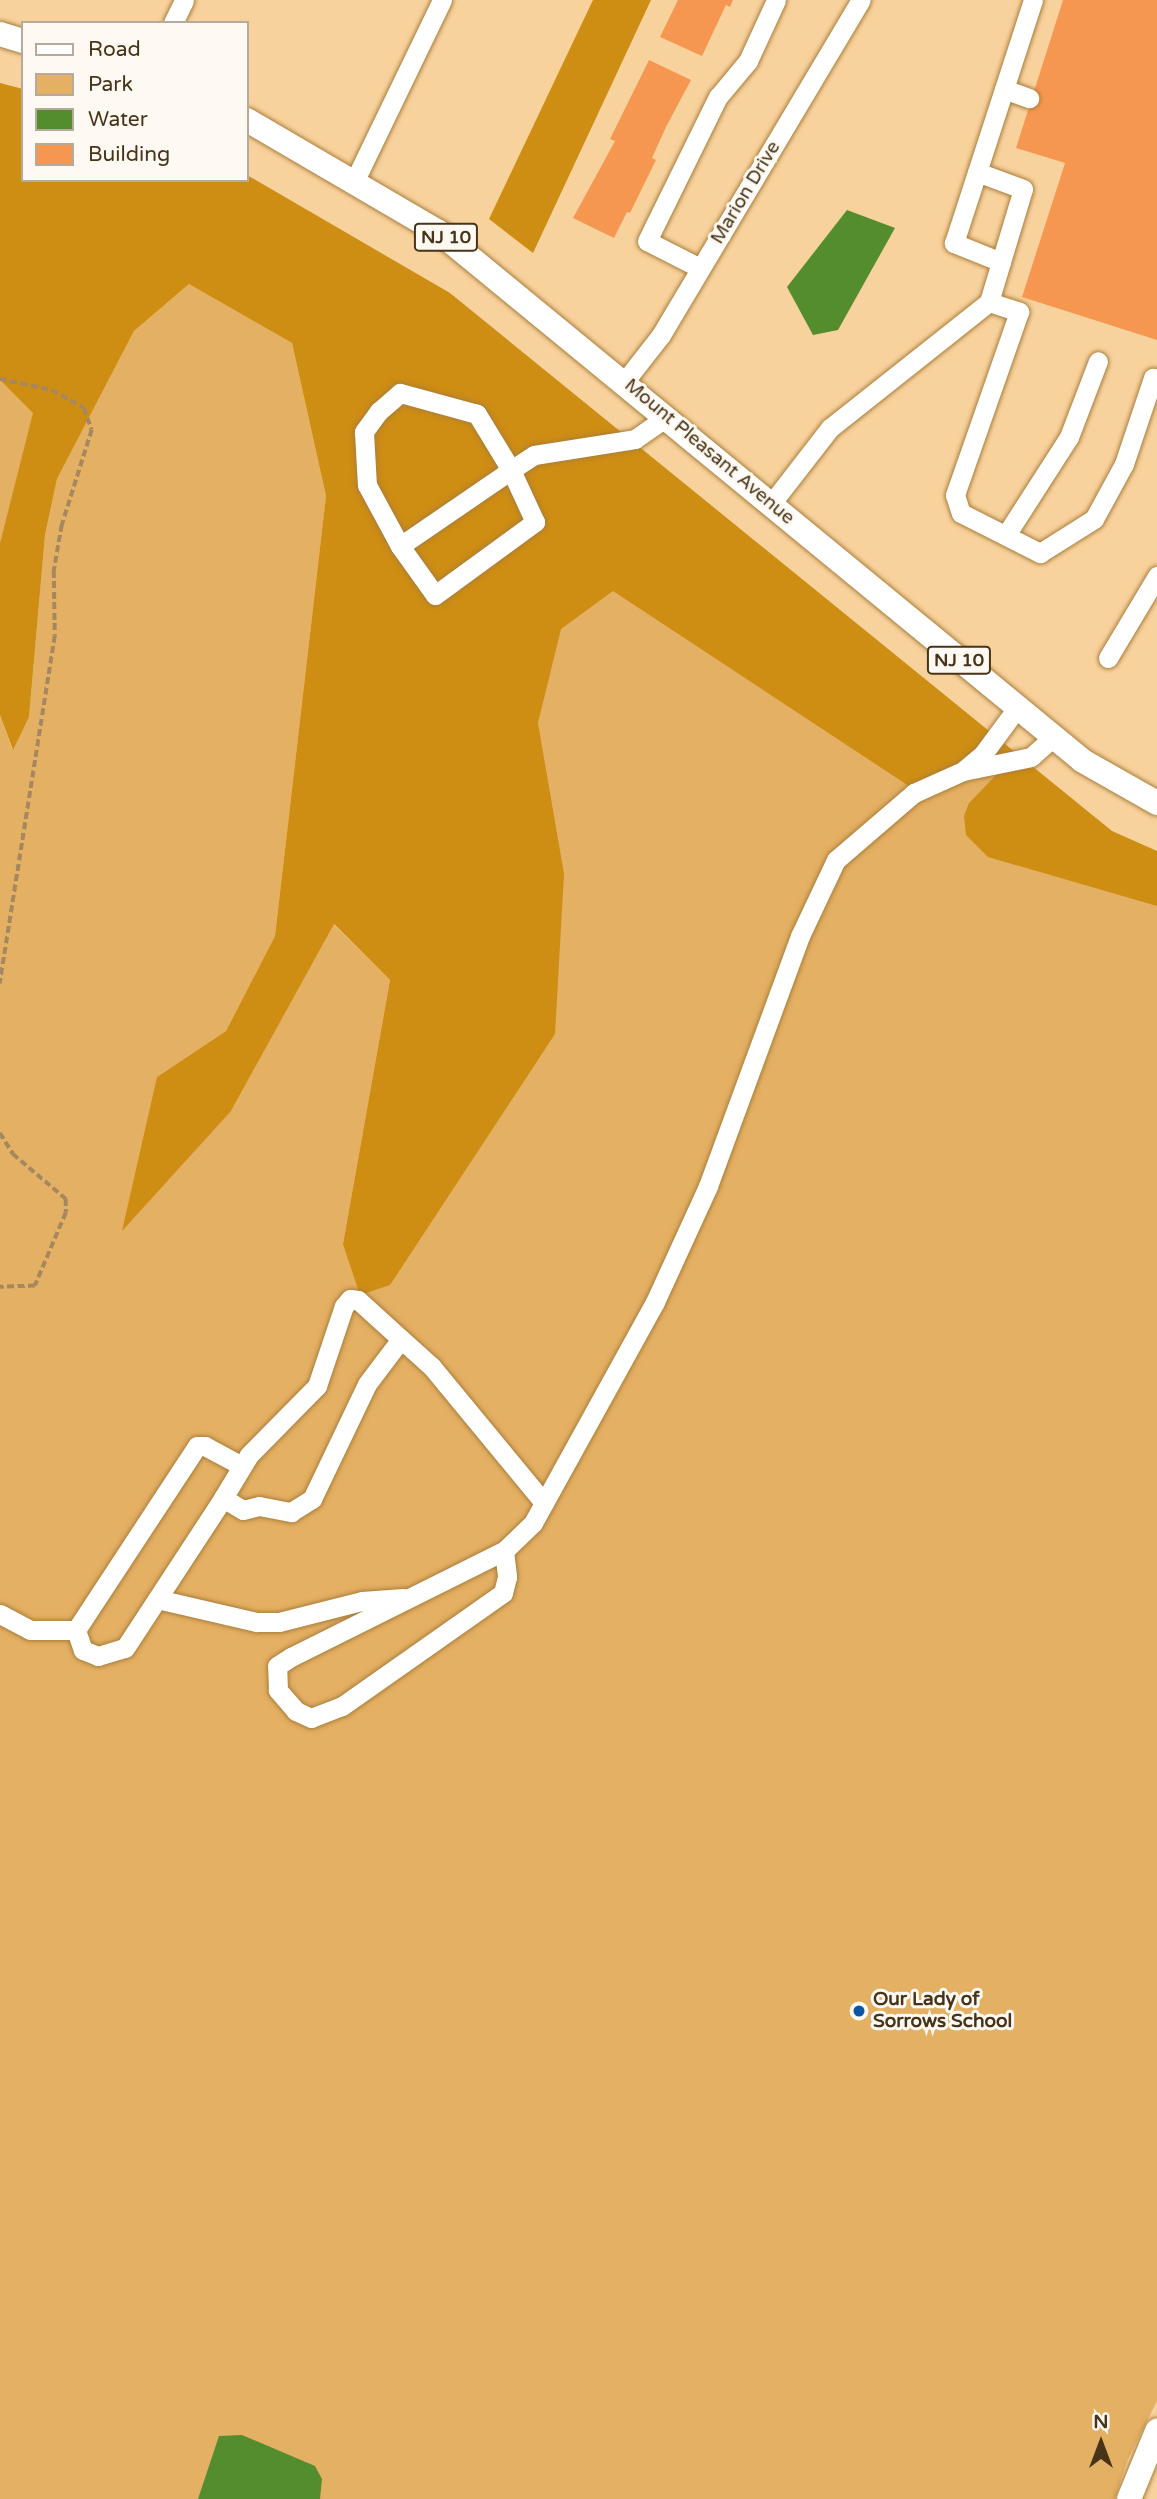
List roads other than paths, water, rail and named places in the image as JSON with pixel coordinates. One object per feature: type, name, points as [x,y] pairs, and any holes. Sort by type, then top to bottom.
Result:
[{"type":"main road","points":[[0,34],[21,40]]},
{"type":"main road","name":"Mount Pleasant Avenue","points":[[248,121],[355,180],[439,232],[625,381],[1083,761],[1157,803]]},
{"type":"main road","points":[[1129,2499],[1157,2431]]},
{"type":"street","points":[[174,21],[184,0]]},
{"type":"street","points":[[355,180],[442,0]]},
{"type":"street","points":[[701,268],[647,241],[718,97],[748,61],[776,0]]},
{"type":"street","name":"Marion Drive","points":[[625,381],[661,335],[861,0]]},
{"type":"street","points":[[1001,262],[954,243],[1033,0]]},
{"type":"street","points":[[1004,89],[1029,98]]},
{"type":"street","points":[[771,504],[830,428],[989,302],[1024,189],[977,172]]},
{"type":"street","points":[[989,302],[1019,312],[955,495],[961,513],[1040,553],[1094,519],[1124,464],[1153,378],[1157,379]]},
{"type":"street","points":[[1006,535],[1069,437],[1098,361]]},
{"type":"street","points":[[400,393],[477,414],[511,470],[535,522],[435,595],[400,546],[367,485],[364,432],[379,411],[400,393]]},
{"type":"street","points":[[400,546],[534,455],[635,439],[667,417]]},
{"type":"street","points":[[1108,657],[1157,576]]},
{"type":"street","points":[[963,771],[983,754],[1017,708]]},
{"type":"street","points":[[504,1551],[507,1577],[503,1593],[478,1612],[325,1715],[310,1718],[285,1701],[274,1679],[277,1666],[504,1551],[533,1523],[655,1302],[708,1186],[820,885],[836,860],[871,827],[914,793],[963,771],[1031,757],[1053,737]]},
{"type":"street","points":[[76,1630],[83,1650],[97,1656],[125,1648],[242,1466],[317,1386],[344,1306],[350,1299],[358,1300],[432,1367],[544,1503]]},
{"type":"street","points":[[223,1499],[243,1510],[259,1506],[291,1512],[312,1499],[368,1384],[401,1339]]},
{"type":"street","points":[[76,1630],[197,1446],[205,1446],[242,1466]]},
{"type":"street","points":[[157,1599],[256,1622],[279,1622],[362,1601],[408,1598]]},
{"type":"street","points":[[0,1614],[30,1630],[76,1630]]},
{"type":"water","points":[[847,210],[895,228],[838,330],[813,335],[787,287]]},
{"type":"water","points":[[242,2435],[315,2466],[322,2479],[320,2499],[198,2499],[219,2436]]},
{"type":"place","name":"Our Lady of Sorrows School","points":[[859,2011]]}]
